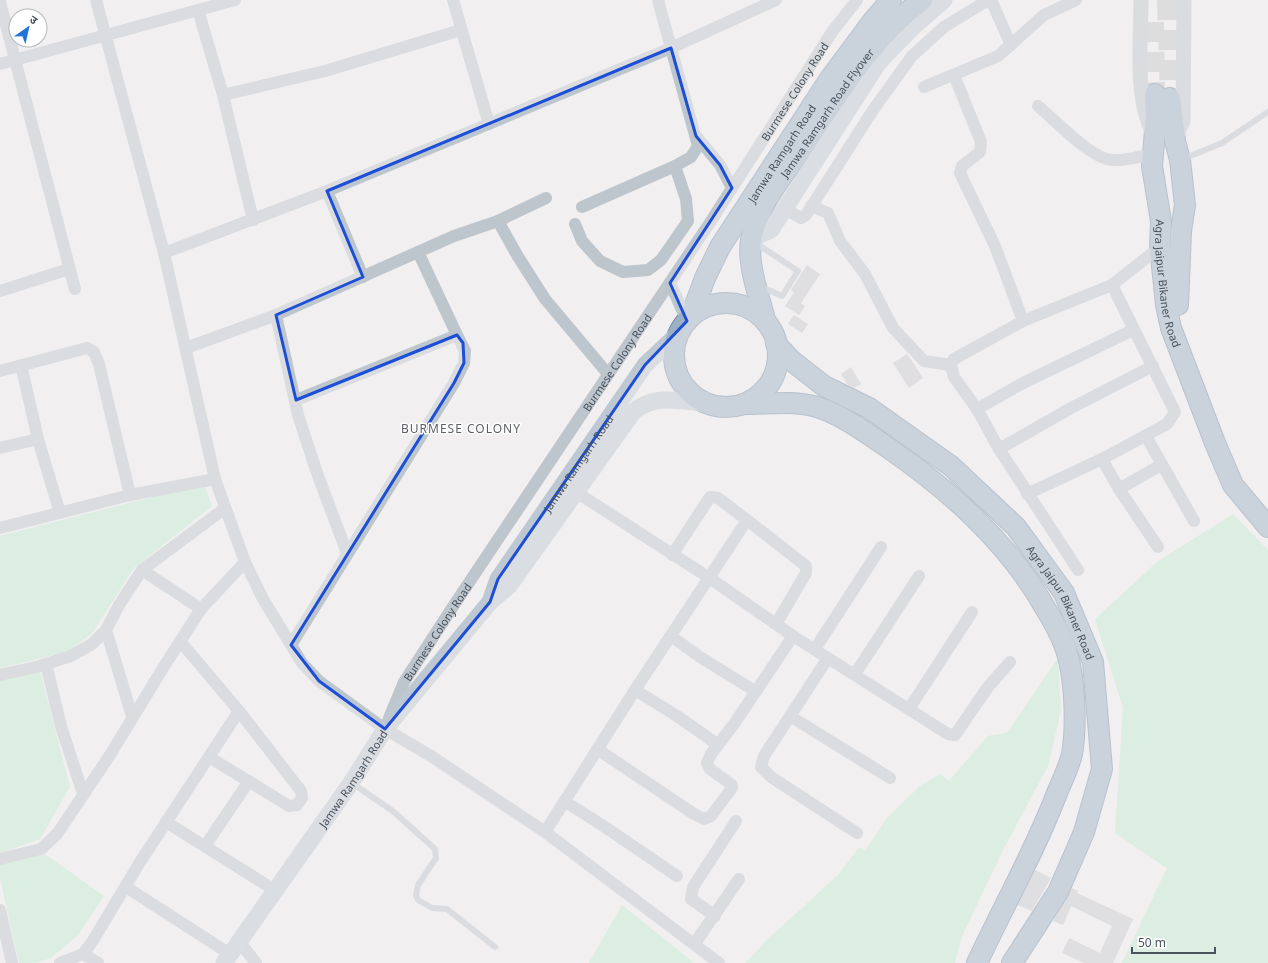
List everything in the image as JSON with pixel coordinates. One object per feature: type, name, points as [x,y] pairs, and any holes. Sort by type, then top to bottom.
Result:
[{"type":"highway","name":"Jamwa Ramgarh Road","points":[[686,324],[720,247],[829,80],[872,22],[891,0]]},
{"type":"highway","name":"Jamwa Ramgarh Road Flyover","points":[[751,239],[760,214],[777,185],[864,59],[898,20],[922,0]]},
{"type":"highway","name":"Agra Jaipur Bikaner Road","points":[[1268,511],[1248,484],[1237,465],[1183,332],[1177,300],[1171,283],[1160,247],[1161,221],[1152,166],[1163,96],[1180,160],[1185,205],[1171,283],[1171,328],[1215,443],[1233,485],[1268,527]]},
{"type":"highway","points":[[1161,221],[1183,221]]},
{"type":"highway","points":[[751,239],[750,256],[756,284],[765,320],[775,338],[776,344],[778,358],[774,378],[762,394],[744,404],[724,408],[704,403],[686,390],[676,374],[672,352],[686,324],[708,306],[728,303],[748,309],[765,320]]},
{"type":"highway","name":"Agra Jaipur Bikaner Road","points":[[776,344],[792,361],[824,386],[869,408],[951,466],[1016,527],[1064,593],[1093,662],[1102,769],[1084,832],[1058,892],[1012,963]]},
{"type":"highway","name":"Agra Jaipur Bikaner Road","points":[[744,404],[788,403],[816,407],[870,435],[947,491],[984,527],[1016,562],[1036,592],[1054,623],[1066,648],[1073,692],[1072,754],[1047,818],[977,963]]},
{"type":"main road","points":[[751,239],[772,230],[879,62],[936,5],[944,0]]},
{"type":"main road","name":"Jamwa Ramgarh Road","points":[[490,602],[498,579],[622,397],[646,365],[686,324]]},
{"type":"main road","name":"Jamwa Ramgarh Road","points":[[231,952],[276,891],[351,783],[385,729],[490,602],[509,586],[634,411],[643,404],[655,400],[704,403]]},
{"type":"street","points":[[96,0],[164,253],[215,479],[224,508],[245,562],[263,599],[302,663],[319,681],[385,729],[431,756],[545,832],[720,963]]},
{"type":"street","points":[[0,64],[198,10],[218,2],[235,0]]},
{"type":"street","points":[[453,0],[489,124]]},
{"type":"street","points":[[582,207],[675,166],[691,157],[698,146],[658,0]]},
{"type":"street","points":[[164,253],[327,191],[671,48],[776,0]]},
{"type":"street","name":"Burmese Colony Road","points":[[385,729],[404,682],[670,283],[832,32],[857,0]]},
{"type":"street","points":[[785,209],[801,218],[806,215],[873,110],[912,56],[944,27],[990,0],[1011,45]]},
{"type":"street","points":[[924,87],[998,56],[1044,15],[1076,0]]},
{"type":"street","points":[[1038,106],[1091,152],[1101,158],[1114,160],[1154,146],[1141,92],[1141,0]]},
{"type":"street","points":[[1175,141],[1183,121],[1184,0]]},
{"type":"street","points":[[0,2],[75,289]]},
{"type":"street","points":[[198,10],[223,95],[253,220]]},
{"type":"street","points":[[223,95],[325,71],[461,30]]},
{"type":"street","points":[[954,75],[981,142],[980,152],[962,166],[960,173],[995,246],[1023,321]]},
{"type":"street","points":[[696,136],[720,165],[732,188]]},
{"type":"street","points":[[574,224],[582,241],[600,261],[623,272],[648,270],[662,260],[688,221],[686,199],[675,166]]},
{"type":"street","points":[[327,191],[362,277]]},
{"type":"street","points":[[186,348],[276,315],[454,236],[498,221],[546,198]]},
{"type":"street","points":[[811,206],[828,213],[840,241],[865,274],[893,328],[924,361],[951,365]]},
{"type":"street","points":[[498,221],[544,299],[608,374]]},
{"type":"street","points":[[1078,570],[1027,494],[999,449],[977,409],[954,377],[951,365],[954,360],[1023,321],[1112,285],[1160,247]]},
{"type":"street","points":[[291,645],[347,553],[431,422],[464,363],[466,351],[418,252]]},
{"type":"street","points":[[0,291],[69,269]]},
{"type":"street","points":[[670,283],[686,324]]},
{"type":"street","points":[[1027,494],[1102,459],[1168,424],[1175,412],[1112,285]]},
{"type":"street","points":[[276,315],[296,400],[298,416],[317,473],[347,553]]},
{"type":"street","points":[[977,409],[1023,383],[1133,330]]},
{"type":"street","points":[[296,400],[458,335]]},
{"type":"street","points":[[0,371],[86,348],[94,352],[99,364],[130,495]]},
{"type":"street","points":[[21,365],[38,439],[60,513]]},
{"type":"street","points":[[999,449],[1071,408],[1153,366]]},
{"type":"street","points":[[1146,436],[1194,522]]},
{"type":"street","points":[[0,448],[38,439]]},
{"type":"street","points":[[1102,459],[1119,489],[1158,547]]},
{"type":"street","points":[[1119,489],[1161,465]]},
{"type":"street","points":[[0,528],[130,495],[215,479]]},
{"type":"street","points":[[576,492],[708,577],[793,636],[948,734],[955,735],[988,687],[1010,662]]},
{"type":"street","points":[[672,555],[710,498],[718,498],[806,566],[806,573],[776,624]]},
{"type":"street","points":[[0,675],[46,664],[71,656],[92,644],[106,630],[119,605],[142,570],[224,508]]},
{"type":"street","points":[[545,832],[708,577],[747,520]]},
{"type":"street","points":[[815,649],[881,547]]},
{"type":"street","points":[[0,859],[41,849],[57,834],[110,755],[132,716],[201,609],[245,562]]},
{"type":"street","points":[[142,570],[201,609]]},
{"type":"street","points":[[855,674],[919,576]]},
{"type":"street","points":[[909,709],[972,612]]},
{"type":"street","points":[[106,630],[132,716]]},
{"type":"street","points":[[671,636],[700,657],[755,691]]},
{"type":"street","points":[[597,749],[704,819],[711,816],[732,788],[731,783],[710,769],[707,763],[717,744],[734,724],[793,636]]},
{"type":"street","points":[[180,641],[301,791],[302,798],[297,805],[289,806],[209,757]]},
{"type":"street","points":[[828,658],[764,756],[761,767],[771,778],[857,833]]},
{"type":"street","points":[[46,664],[61,726],[83,794]]},
{"type":"street","points":[[635,690],[677,716],[717,744]]},
{"type":"street","points":[[60,963],[83,954],[238,711]]},
{"type":"street","points":[[790,716],[890,778]]},
{"type":"street","points":[[205,846],[249,781]]},
{"type":"street","points":[[564,801],[602,824],[677,876]]},
{"type":"street","points":[[715,916],[691,899],[693,887],[736,821]]},
{"type":"street","points":[[166,822],[276,891]]},
{"type":"street","points":[[695,944],[739,879]]},
{"type":"street","points":[[126,887],[231,952],[256,963]]},
{"type":"street","points":[[0,910],[12,963]]},
{"type":"street","points":[[83,954],[98,963]]},
{"type":"lane","points":[[1180,160],[1222,143],[1268,112]]},
{"type":"lane","points":[[751,239],[798,271],[782,296],[756,284]]},
{"type":"lane","points":[[351,783],[394,812],[435,849],[436,858],[418,885],[416,895],[418,900],[432,908],[447,909],[495,947]]},
{"type":"highlighted area","points":[[671,48],[696,136],[720,165],[732,188],[670,283],[687,321],[645,365],[498,579],[490,602],[385,729],[319,681],[291,645],[454,383],[464,363],[463,343],[457,335],[296,400],[276,315],[363,277],[327,191]]},
{"type":"green space","points":[[204,484],[212,506],[134,568],[93,632],[69,651],[0,668],[0,536]]},
{"type":"green space","points":[[1233,514],[1268,550],[1268,963],[1122,963],[1167,868],[1115,833],[1123,708],[1095,619],[1157,562]]},
{"type":"green space","points":[[1058,658],[1061,710],[1048,766],[1002,852],[962,936],[955,963],[745,963],[768,939],[838,875],[859,847],[865,851],[887,818],[920,786],[940,774],[949,781],[988,736],[1007,733]]},
{"type":"green space","points":[[40,671],[70,787],[40,839],[0,853],[0,680]]},
{"type":"green space","points":[[46,855],[104,896],[78,935],[51,958],[35,963],[19,963],[0,878],[0,859]]},
{"type":"green space","points":[[622,905],[694,963],[589,963]]},
{"type":"building","points":[[807,265],[820,274],[801,303],[805,306],[799,315],[785,306],[794,292],[791,290]]},
{"type":"building","points":[[794,315],[808,324],[802,333],[788,324]]},
{"type":"building","points":[[907,354],[923,378],[909,388],[893,363]]},
{"type":"building","points":[[851,367],[861,384],[854,388],[848,385],[841,374]]},
{"type":"building","points":[[1035,870],[1051,878],[1032,911],[1018,905]]},
{"type":"building","points":[[1072,888],[1078,891],[1077,893],[1133,919],[1113,963],[1084,963],[1062,953],[1069,938],[1100,953],[1112,926],[1071,906],[1063,925],[1053,921]]},
{"type":"tunnel","points":[[1167,0],[1170,98]]},
{"type":"tunnel","points":[[1154,22],[1155,94]]},
{"type":"district","name":"BURMESE COLONY","points":[[461,428]]}]
